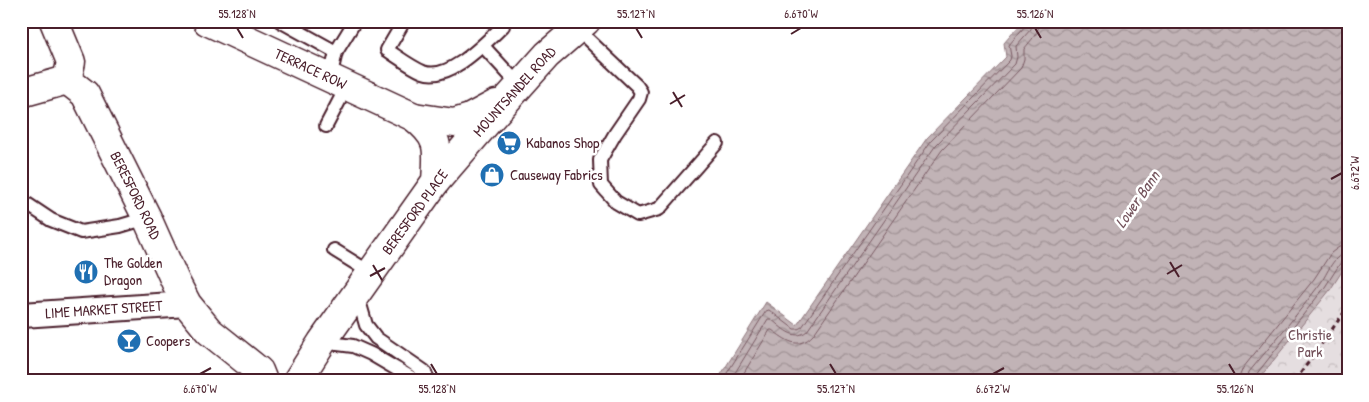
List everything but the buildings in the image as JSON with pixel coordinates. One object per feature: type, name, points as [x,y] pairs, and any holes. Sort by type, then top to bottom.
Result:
[{"type":"street","points":[[21,93],[67,80],[71,62],[54,21]]},
{"type":"street","name":"TERRACE ROW","points":[[207,21],[414,116],[454,123],[470,118],[514,91]]},
{"type":"street","name":"MOUNTSANDEL ROAD","points":[[468,144],[547,55],[581,25]]},
{"type":"street","name":"BERESFORD ROAD","points":[[67,80],[85,94],[147,218],[187,304],[209,331],[259,372],[263,381]]},
{"type":"street","name":"TERRACE ROW","points":[[414,116],[435,139],[438,154],[436,182]]},
{"type":"street","name":"BERESFORD PLACE","points":[[297,381],[322,342],[436,182],[468,144]]},
{"type":"street","name":"LIME MARKET STREET","points":[[22,315],[187,304]]},
{"type":"lane","points":[[280,21],[336,52]]},
{"type":"lane","points":[[326,126],[339,82],[336,52],[355,21]]},
{"type":"lane","points":[[404,21],[387,50],[425,73],[443,72],[460,64],[483,46],[503,26],[498,21]]},
{"type":"lane","points":[[581,25],[637,86],[640,92],[639,99],[600,160],[601,185],[616,202],[638,215],[659,209],[716,143]]},
{"type":"lane","points":[[483,46],[514,91]]},
{"type":"lane","points":[[21,200],[51,220],[81,232],[120,226],[147,218]]},
{"type":"lane","points":[[334,250],[364,284],[366,325],[376,338],[424,371],[429,381]]},
{"type":"lane","points":[[322,342],[353,346],[371,354],[417,381]]},
{"type":"path","points":[[1295,381],[1348,307]]},
{"type":"green space","name":"Christie Park","points":[[1348,231],[1348,381],[1236,381]]},
{"type":"water","name":"Lower Bann","points":[[1023,21],[1348,21],[1348,262],[1330,290],[1257,381],[717,381],[766,302],[797,325],[927,138],[1006,57],[1004,43]]},
{"type":"place","name":"Kabanos Shop","points":[[509,143]]},
{"type":"place","name":"Causeway Fabrics","points":[[492,175]]},
{"type":"place","name":"The Golden Dragon","points":[[86,272]]},
{"type":"place","name":"Coopers","points":[[129,341]]}]
